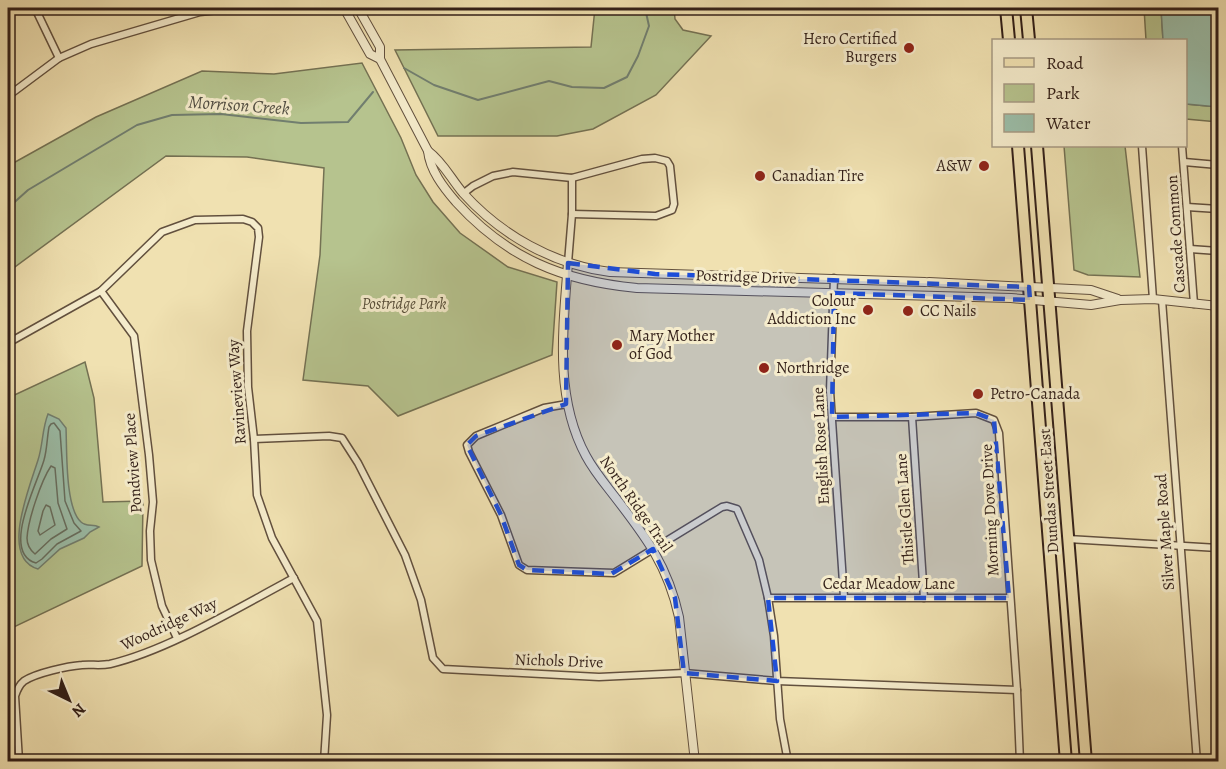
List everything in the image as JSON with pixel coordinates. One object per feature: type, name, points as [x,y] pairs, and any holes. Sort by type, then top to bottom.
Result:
[{"type":"main road","points":[[1006,8],[1009,39]]},
{"type":"main road","points":[[1026,8],[1029,39]]},
{"type":"main road","name":"Dundas Street East","points":[[1018,147],[1066,762]]},
{"type":"main road","name":"Dundas Street East","points":[[1037,147],[1086,762]]},
{"type":"street","points":[[35,8],[59,57]]},
{"type":"street","points":[[8,96],[59,57],[91,44],[187,11],[236,8]]},
{"type":"street","name":"Postridge Drive","points":[[344,8],[370,54],[380,59]]},
{"type":"street","name":"Postridge Drive","points":[[358,8],[380,47],[380,59],[447,192],[486,232],[511,249],[567,276],[607,285],[637,288],[834,293],[1091,304],[1153,299],[1218,306]]},
{"type":"street","points":[[1142,147],[1153,299]]},
{"type":"street","name":"Cascade Common","points":[[1182,147],[1194,304]]},
{"type":"street","name":"Postridge Drive","points":[[428,151],[438,159],[464,194],[498,224],[519,239],[568,264],[585,269],[630,273],[927,282],[1091,290],[1119,300]]},
{"type":"street","points":[[464,194],[473,186],[493,176],[513,172],[572,178],[642,159],[655,158],[666,160],[670,166],[674,204],[672,210],[656,216],[572,214]]},
{"type":"street","name":"Cascade Common","points":[[1184,162],[1218,165]]},
{"type":"street","points":[[568,264],[572,178]]},
{"type":"street","points":[[1187,207],[1218,209]]},
{"type":"street","name":"Ravineview Way","points":[[8,344],[101,291],[162,232],[195,220],[243,219],[252,222],[258,228],[259,237],[247,331],[248,387],[257,495],[272,538],[317,621],[327,715],[324,762]]},
{"type":"street","points":[[1190,249],[1218,251]]},
{"type":"street","name":"North Ridge Trail","points":[[568,264],[563,369],[567,404],[586,456],[652,548],[662,564],[675,598],[690,704],[695,762]]},
{"type":"street","name":"English Rose Lane","points":[[834,279],[830,391],[844,597]]},
{"type":"street","name":"Pondview Place","points":[[101,291],[134,336],[152,490],[151,560],[162,606],[177,638]]},
{"type":"street","name":"Silver Maple Road","points":[[1162,300],[1197,762]]},
{"type":"street","points":[[567,404],[544,408],[472,438],[467,445],[501,515],[519,565],[527,570],[611,574],[722,507],[732,507],[740,513],[759,560],[768,598],[780,719],[788,762]]},
{"type":"street","name":"Morning Dove Drive","points":[[832,417],[912,417],[976,413],[994,420],[999,433],[1020,762]]},
{"type":"street","name":"Thistle Glen Lane","points":[[912,417],[924,598]]},
{"type":"street","name":"Nichols Drive","points":[[254,440],[329,436],[342,438],[358,463],[405,555],[421,600],[433,658],[443,669],[599,677],[684,674],[777,681],[1017,690]]},
{"type":"street","points":[[1068,539],[1218,548]]},
{"type":"street","name":"Woodridge Way","points":[[19,761],[15,696],[18,687],[25,680],[81,664],[105,665],[126,660],[177,638],[294,578]]},
{"type":"street","name":"Cedar Meadow Lane","points":[[768,598],[1009,598]]},
{"type":"street","points":[[8,760],[41,762]]},
{"type":"highlighted area","points":[[568,263],[655,274],[1029,287],[1030,300],[834,293],[832,417],[976,413],[994,420],[1009,598],[768,598],[777,681],[684,673],[675,598],[653,549],[611,574],[527,570],[519,565],[501,515],[467,445],[476,436],[566,404]]},
{"type":"green space","points":[[595,8],[674,8],[675,19],[683,30],[711,36],[656,95],[593,129],[557,136],[438,136],[395,50],[591,47]]},
{"type":"green space","points":[[1144,8],[1161,8],[1163,39],[1146,39]]},
{"type":"green space","name":"Postridge Park","points":[[362,63],[401,138],[416,175],[433,202],[460,233],[508,267],[557,282],[552,355],[398,416],[368,386],[303,380],[320,255],[324,168],[247,157],[166,156],[8,272],[8,166],[96,117],[202,71],[274,74]]},
{"type":"green space","points":[[1187,104],[1218,107],[1218,122],[1187,119]]},
{"type":"green space","points":[[1064,147],[1125,147],[1140,277],[1088,275],[1074,270]]},
{"type":"green space","points":[[85,362],[94,398],[103,502],[143,501],[142,566],[14,627],[8,581],[8,398]]},
{"type":"water","points":[[1161,8],[1218,8],[1218,107],[1187,104],[1187,39],[1163,39]]},
{"type":"water","points":[[48,414],[59,419],[66,428],[69,492],[76,515],[83,524],[99,527],[84,538],[60,549],[38,569],[27,562],[21,551],[20,521],[40,454]]},
{"type":"waterway","name":"Morrison Creek","points":[[404,68],[434,85],[478,100],[549,81],[572,87],[604,88],[627,77],[638,56],[649,26],[645,8]]},
{"type":"waterway","name":"Morrison Creek","points":[[8,208],[28,190],[137,125],[172,115],[221,114],[301,123],[348,122],[373,92]]},
{"type":"place","name":"Hero Certified Burgers","points":[[909,48]]},
{"type":"place","name":"A&W","points":[[984,166]]},
{"type":"place","name":"Canadian Tire","points":[[760,176]]},
{"type":"place","name":"Colour Addiction Inc","points":[[868,310]]},
{"type":"place","name":"CC Nails","points":[[908,311]]},
{"type":"place","name":"Mary Mother of God","points":[[617,345]]},
{"type":"place","name":"Northridge","points":[[764,368]]},
{"type":"place","name":"Petro-Canada","points":[[978,394]]}]
